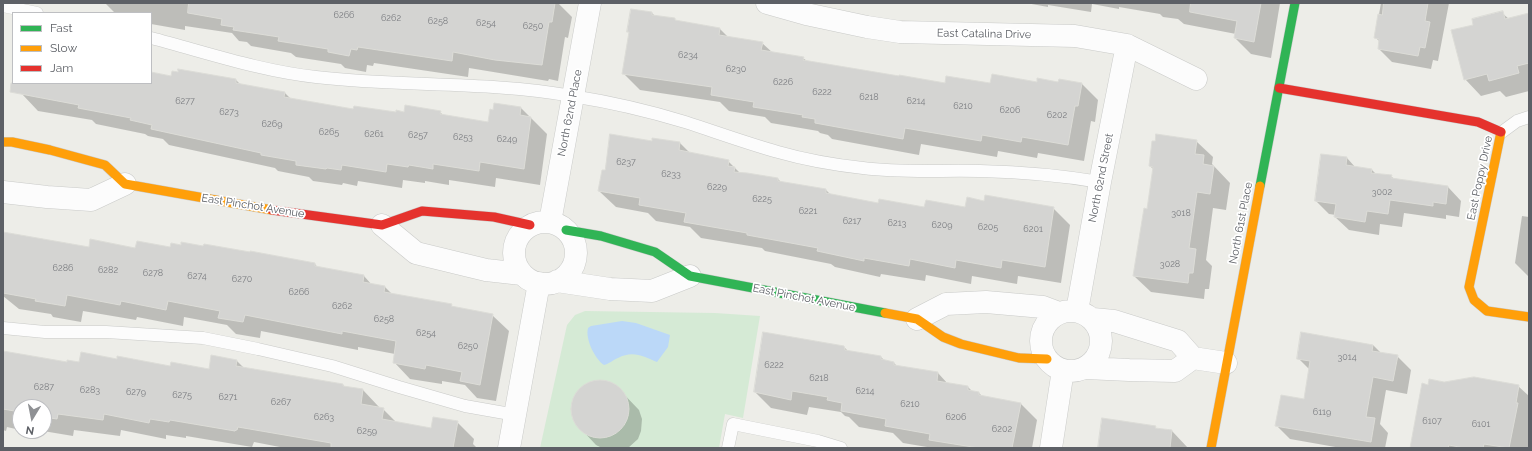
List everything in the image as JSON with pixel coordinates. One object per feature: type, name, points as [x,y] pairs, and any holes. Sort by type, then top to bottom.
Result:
[{"type":"street","name":"North 62nd Place","points":[[548,226],[574,96],[590,3]]},
{"type":"street","name":"East Catalina Drive","points":[[767,3],[806,14],[867,27],[900,32],[1075,36],[1127,45],[1196,79]]},
{"type":"street","name":"North 61st Place","points":[[1211,448],[1295,3]]},
{"type":"street","name":"North 62nd Street","points":[[1076,315],[1127,45]]},
{"type":"street","name":"East Poppy Drive","points":[[1279,88],[1478,122],[1502,132],[1469,287],[1474,300],[1487,311],[1529,317]]},
{"type":"street","points":[[3,142],[12,142],[50,150],[105,165],[125,184],[91,200],[3,192]]},
{"type":"street","name":"East Pinchot Avenue","points":[[125,184],[268,210],[382,225],[422,211],[494,218],[601,236],[655,252],[690,276],[917,319],[943,337],[961,344],[1055,365]]},
{"type":"street","points":[[382,225],[416,253],[486,270],[539,279],[610,289],[652,291],[690,276]]},
{"type":"street","points":[[548,226],[572,238],[576,248],[576,258],[566,275],[539,279],[516,262],[514,248],[522,231],[548,226]]},
{"type":"street","points":[[509,448],[539,279]]},
{"type":"street","points":[[917,319],[946,304],[986,302],[1043,307],[1076,315],[1114,321],[1178,341],[1193,358],[1226,363]]},
{"type":"street","points":[[1086,368],[1094,362],[1102,345],[1102,336],[1099,327],[1076,315],[1051,318],[1045,325],[1042,333],[1041,342],[1043,351],[1055,365],[1071,372],[1086,368],[1175,371],[1193,358]]},
{"type":"street","points":[[1051,448],[1055,365]]},
{"type":"lane","points":[[3,6],[32,12]]},
{"type":"lane","points":[[152,38],[264,68],[314,77],[376,83],[472,86],[537,91],[574,96],[684,122],[780,153],[833,164],[868,169],[920,172],[1029,172],[1100,182]]},
{"type":"lane","points":[[1502,132],[1517,120],[1529,117]]},
{"type":"lane","points":[[3,328],[45,332],[106,332],[203,338],[332,366],[399,388],[466,406],[516,415]]},
{"type":"lane","points":[[728,448],[733,424],[818,441],[841,448]]},
{"type":"green space","points":[[585,311],[715,313],[760,316],[743,418],[725,414],[719,448],[540,448],[567,325],[575,315]]},
{"type":"water","points":[[622,321],[636,323],[670,335],[668,347],[657,362],[643,356],[628,354],[604,365],[597,358],[589,343],[587,333],[588,328],[591,326]]},
{"type":"building","points":[[189,3],[555,3],[552,22],[549,22],[542,65],[495,60],[453,52],[452,61],[358,47],[357,50],[351,49],[349,56],[328,52],[328,49],[278,41],[279,37],[233,30],[234,27],[221,25],[222,19],[188,13]]},
{"type":"building","points":[[1191,3],[1261,3],[1254,42],[1234,38],[1237,21],[1190,12]]},
{"type":"building","points":[[1384,3],[1428,3],[1425,21],[1430,22],[1425,48],[1420,47],[1418,56],[1378,49],[1379,39],[1374,38],[1378,14],[1382,15]]},
{"type":"building","points":[[631,9],[652,12],[652,15],[675,18],[675,20],[720,28],[719,35],[763,42],[761,50],[804,57],[803,60],[899,76],[945,83],[946,76],[990,83],[992,74],[1037,82],[1037,78],[1058,82],[1059,79],[1082,83],[1078,106],[1075,106],[1068,145],[1022,137],[1021,142],[982,135],[981,141],[905,128],[903,139],[815,123],[815,119],[802,117],[803,115],[753,107],[754,102],[711,95],[712,87],[622,74]]},
{"type":"building","points":[[1503,11],[1505,19],[1529,13],[1529,63],[1517,66],[1519,73],[1489,81],[1487,74],[1464,80],[1451,30],[1473,25],[1472,19]]},
{"type":"building","points":[[178,69],[236,79],[236,83],[285,92],[284,97],[353,109],[354,106],[404,112],[405,105],[441,111],[440,114],[488,122],[490,109],[493,110],[494,103],[521,107],[520,115],[531,117],[524,169],[480,162],[479,171],[433,164],[433,169],[409,165],[408,167],[387,164],[386,172],[342,165],[341,170],[296,165],[296,161],[261,155],[261,153],[151,129],[152,125],[130,120],[131,118],[78,108],[79,105],[10,92],[11,83],[152,84],[152,72],[171,76],[172,71],[178,72]]},
{"type":"building","points":[[610,134],[652,141],[652,138],[680,142],[679,150],[729,160],[728,166],[735,167],[734,172],[778,178],[778,181],[826,189],[826,193],[878,203],[879,199],[924,207],[926,200],[965,207],[967,197],[984,201],[985,195],[1054,207],[1045,267],[1002,260],[1001,268],[956,260],[955,268],[910,259],[909,266],[864,258],[864,261],[817,251],[818,248],[747,235],[747,233],[684,222],[686,213],[639,205],[640,198],[598,191],[602,170],[605,170]]},
{"type":"building","points":[[1156,134],[1197,140],[1195,154],[1204,155],[1203,164],[1214,166],[1210,194],[1197,192],[1189,248],[1196,249],[1193,273],[1189,273],[1188,283],[1133,276],[1144,208],[1147,209],[1153,167],[1149,166],[1152,141],[1155,141]]},
{"type":"building","points":[[1321,154],[1347,157],[1346,165],[1372,169],[1371,173],[1392,175],[1391,178],[1448,186],[1446,204],[1433,202],[1433,206],[1390,200],[1388,214],[1367,211],[1365,222],[1334,217],[1336,204],[1315,201]]},
{"type":"building","points":[[3,232],[89,247],[90,239],[135,248],[137,241],[170,247],[171,243],[181,245],[181,242],[250,251],[315,263],[315,266],[364,275],[363,282],[385,286],[384,292],[452,304],[451,306],[493,314],[480,385],[460,381],[462,372],[426,365],[425,369],[393,363],[396,341],[342,331],[342,334],[245,315],[243,322],[218,318],[220,311],[168,301],[166,310],[121,301],[120,305],[67,295],[65,306],[35,301],[36,299],[3,293]]},
{"type":"building","points":[[763,332],[844,346],[845,350],[881,356],[881,359],[894,362],[894,365],[938,372],[937,381],[968,386],[968,390],[979,392],[979,395],[1021,403],[1012,448],[979,448],[929,440],[930,434],[885,426],[886,419],[841,411],[842,403],[827,400],[828,397],[792,391],[791,400],[754,392]]},
{"type":"building","points":[[1301,332],[1373,345],[1372,351],[1398,355],[1393,381],[1373,377],[1366,417],[1375,418],[1371,442],[1275,426],[1281,395],[1304,399],[1310,361],[1297,359]]},
{"type":"building","points":[[3,351],[67,362],[67,360],[79,362],[81,352],[117,359],[117,356],[170,366],[171,362],[209,369],[211,355],[237,360],[236,366],[343,384],[343,386],[363,389],[361,404],[384,408],[382,419],[431,428],[433,417],[458,421],[453,448],[331,448],[331,443],[238,427],[235,431],[170,420],[169,422],[150,419],[149,423],[104,414],[103,420],[58,414],[57,419],[52,418],[52,399],[12,399],[12,411],[3,409]]},
{"type":"building","points":[[1474,377],[1519,385],[1516,403],[1518,403],[1509,448],[1484,444],[1483,448],[1464,448],[1449,445],[1448,448],[1410,448],[1422,383],[1428,385],[1429,379],[1444,382]]},
{"type":"building","points":[[600,380],[611,382],[624,393],[627,398],[629,409],[627,420],[616,433],[611,436],[600,438],[589,436],[576,425],[573,420],[571,409],[573,398],[584,385],[589,382]]},
{"type":"building","points":[[1102,418],[1156,426],[1155,428],[1172,430],[1170,448],[1098,448]]},
{"type":"traffic: fast","points":[[1260,186],[1295,3]]},
{"type":"traffic: fast","points":[[566,230],[601,236],[655,252],[690,276],[885,313]]},
{"type":"traffic: slow","points":[[1501,132],[1469,287],[1474,300],[1487,311],[1529,317]]},
{"type":"traffic: slow","points":[[3,142],[12,142],[50,150],[105,165],[125,184],[272,210]]},
{"type":"traffic: slow","points":[[1211,448],[1260,186]]},
{"type":"traffic: slow","points":[[885,313],[917,319],[943,337],[961,344],[1019,358],[1047,359]]},
{"type":"traffic: jam","points":[[1279,88],[1478,122],[1501,132]]},
{"type":"traffic: jam","points":[[272,210],[382,225],[422,211],[494,217],[530,225]]}]
